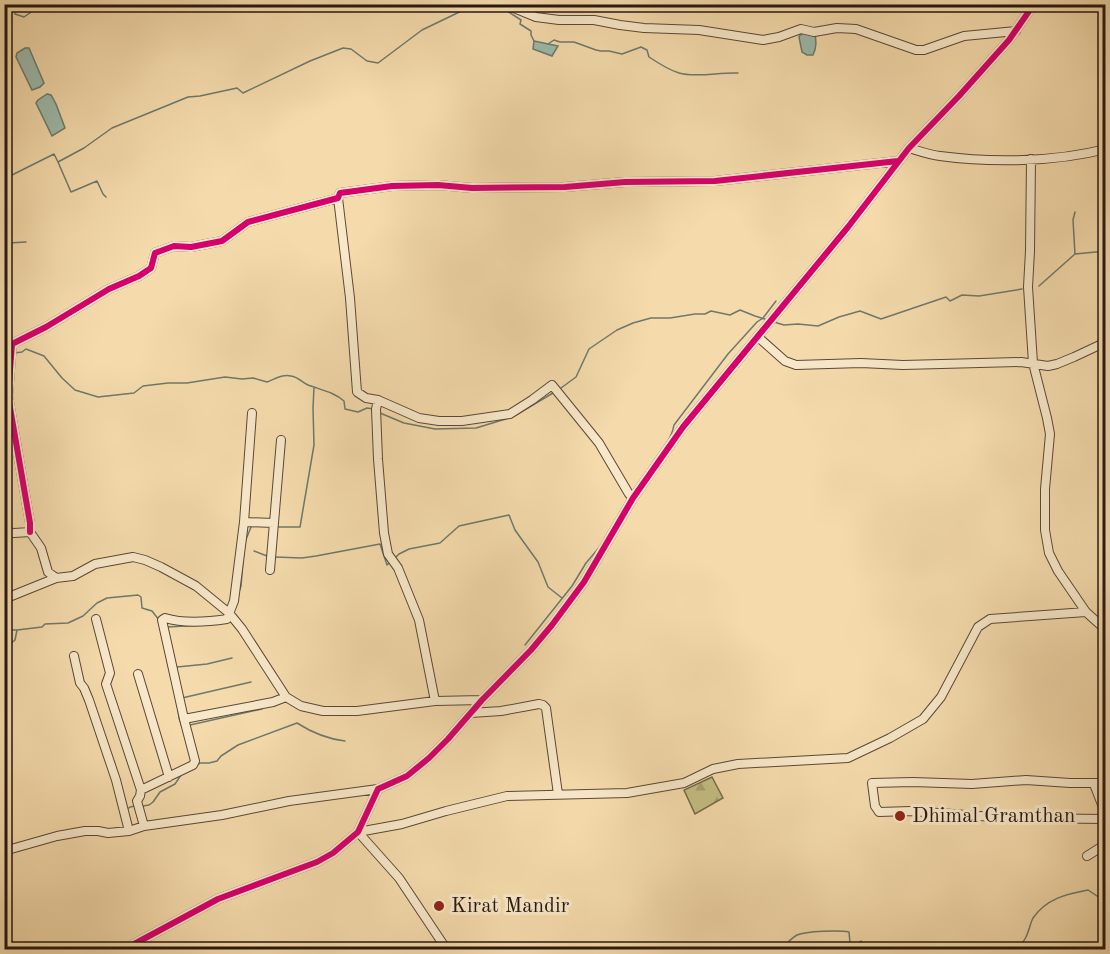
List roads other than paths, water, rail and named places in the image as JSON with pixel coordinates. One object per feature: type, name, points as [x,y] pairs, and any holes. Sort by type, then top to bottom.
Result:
[{"type":"street","points":[[504,4],[536,17],[559,20],[594,20],[644,28],[699,30],[763,40],[801,29],[814,32],[837,28],[856,29],[916,50],[924,50],[964,36],[1016,31]]},
{"type":"street","points":[[4,851],[57,836],[85,831],[108,833],[129,831],[144,826],[222,815],[288,801],[378,789],[407,776],[429,758],[552,626],[584,582],[633,498],[684,427],[848,227],[898,161],[1010,40],[1034,4]]},
{"type":"street","points":[[1067,4],[1106,6]]},
{"type":"street","points":[[909,148],[938,156],[981,159],[1047,159],[1106,149]]},
{"type":"street","points":[[1031,159],[1028,287],[1033,363],[1050,434],[1044,507],[1045,530],[1049,553],[1058,571],[1086,612],[1106,630]]},
{"type":"street","points":[[633,498],[599,443],[552,385],[510,414],[439,422],[419,418],[378,400],[366,398],[357,392],[350,298],[338,198],[340,193],[392,186],[438,184],[472,188],[565,187],[625,182],[715,182],[898,161]]},
{"type":"street","points":[[56,578],[48,572],[41,548],[30,532],[8,396],[12,344],[46,327],[109,289],[152,268],[155,253],[174,246],[191,247],[222,241],[248,222],[338,198]]},
{"type":"street","points":[[758,337],[785,361],[796,364],[903,365],[1021,362],[1048,366],[1106,342]]},
{"type":"street","points":[[378,400],[376,409],[378,459],[384,533],[388,554],[398,568],[419,620],[435,701]]},
{"type":"street","points":[[141,790],[193,765],[195,761],[162,620],[165,618],[189,621],[227,620],[234,601],[244,522],[252,413]]},
{"type":"street","points":[[270,570],[281,440]]},
{"type":"street","points":[[244,522],[274,523]]},
{"type":"street","points":[[4,532],[30,532]]},
{"type":"street","points":[[4,599],[56,578],[73,576],[96,564],[133,557],[161,567],[196,586],[229,613],[286,697],[302,706],[323,711],[357,711],[435,701],[482,700]]},
{"type":"street","points":[[358,832],[402,824],[507,796],[627,793],[684,783],[713,769],[738,764],[848,758],[890,738],[922,719],[941,697],[978,627],[990,619],[1086,612]]},
{"type":"street","points":[[96,620],[110,673],[106,684],[141,790],[137,801],[144,826]]},
{"type":"street","points":[[74,656],[80,683],[89,700],[116,780],[129,831]]},
{"type":"street","points":[[138,674],[169,777]]},
{"type":"street","points":[[184,719],[286,697]]},
{"type":"street","points":[[471,713],[543,705],[546,708],[558,794]]},
{"type":"street","points":[[1094,784],[1106,817],[1007,818],[911,811],[879,812],[875,806],[872,783],[972,784],[1026,780],[1106,783]]},
{"type":"street","points":[[123,950],[218,899],[318,862],[358,832],[378,789]]},
{"type":"street","points":[[358,832],[399,878],[447,950]]},
{"type":"street","points":[[1087,856],[1106,844]]},
{"type":"waterway","points":[[4,12],[13,6],[15,14],[24,17],[43,4]]},
{"type":"waterway","points":[[10,176],[54,154],[58,162],[84,148],[112,128],[188,97],[237,88],[243,93],[343,48],[351,49],[367,61],[378,63],[422,30],[476,4]]},
{"type":"waterway","points":[[489,4],[521,20],[520,24],[531,31],[534,41]]},
{"type":"waterway","points":[[548,44],[554,40],[574,42],[596,50],[622,54],[641,47],[647,50],[649,57],[679,73],[692,75],[738,73]]},
{"type":"waterway","points":[[58,162],[71,192],[97,181],[106,197]]},
{"type":"waterway","points":[[1039,286],[1075,254],[1073,220],[1075,212]]},
{"type":"waterway","points":[[4,240],[8,243],[26,242]]},
{"type":"waterway","points":[[1075,254],[1106,251]]},
{"type":"waterway","points":[[774,322],[784,325],[818,326],[860,311],[881,319],[946,297],[950,301],[962,295],[979,296],[1022,289]]},
{"type":"waterway","points":[[646,474],[669,438],[674,425],[728,354],[776,301]]},
{"type":"waterway","points":[[561,388],[576,377],[589,349],[617,330],[633,323],[651,318],[705,314],[711,311],[730,315],[740,310],[765,319]]},
{"type":"waterway","points":[[14,353],[26,349],[44,356],[75,390],[98,397],[134,393],[143,386],[168,383],[187,383],[225,377],[253,378],[267,382],[288,376],[296,377],[308,385],[336,395],[344,401],[345,409],[358,412],[367,408],[373,409]]},
{"type":"waterway","points":[[275,527],[300,527],[314,445],[314,387]]},
{"type":"waterway","points":[[516,415],[553,393]]},
{"type":"waterway","points":[[380,413],[404,423],[435,429],[476,428],[509,418]]},
{"type":"waterway","points":[[394,559],[409,549],[440,543],[459,526],[509,515],[515,530],[538,562],[548,587],[562,598]]},
{"type":"waterway","points":[[245,542],[251,527]]},
{"type":"waterway","points":[[525,645],[603,543]]},
{"type":"waterway","points":[[275,557],[302,558],[380,544],[387,565],[390,562]]},
{"type":"waterway","points":[[239,592],[244,549]]},
{"type":"waterway","points":[[254,551],[267,556]]},
{"type":"waterway","points":[[4,649],[15,640],[17,630],[42,627],[45,624],[68,623],[83,616],[97,603],[107,598],[138,595],[141,597],[142,608],[152,611],[159,620]]},
{"type":"waterway","points":[[167,627],[204,625]]},
{"type":"waterway","points":[[4,634],[17,630]]},
{"type":"waterway","points":[[177,667],[207,664],[232,658]]},
{"type":"waterway","points":[[182,698],[251,682]]},
{"type":"waterway","points":[[178,709],[182,727]]},
{"type":"waterway","points":[[190,725],[262,709]]},
{"type":"waterway","points":[[196,766],[200,763],[217,761],[238,745],[297,723],[320,735],[345,741]]},
{"type":"waterway","points":[[143,806],[153,802],[160,792],[175,784],[181,775]]},
{"type":"waterway","points":[[126,810],[135,806]]},
{"type":"waterway","points":[[4,847],[13,845]]},
{"type":"waterway","points":[[1019,950],[1033,918],[1050,902],[1088,890],[1106,903]]},
{"type":"waterway","points":[[778,950],[797,935],[831,931],[849,932],[850,943],[855,945],[861,941],[865,950]]},
{"type":"waterway","points":[[922,950],[925,945],[940,949],[951,945],[963,950]]},
{"type":"waterway","points":[[891,950],[908,946],[915,950]]},
{"type":"waterway","points":[[984,950],[989,947],[993,950]]},
{"type":"place","name":"Dhimal Gramthan","points":[[900,816]]},
{"type":"place","name":"Kirat Mandir","points":[[439,906]]}]
